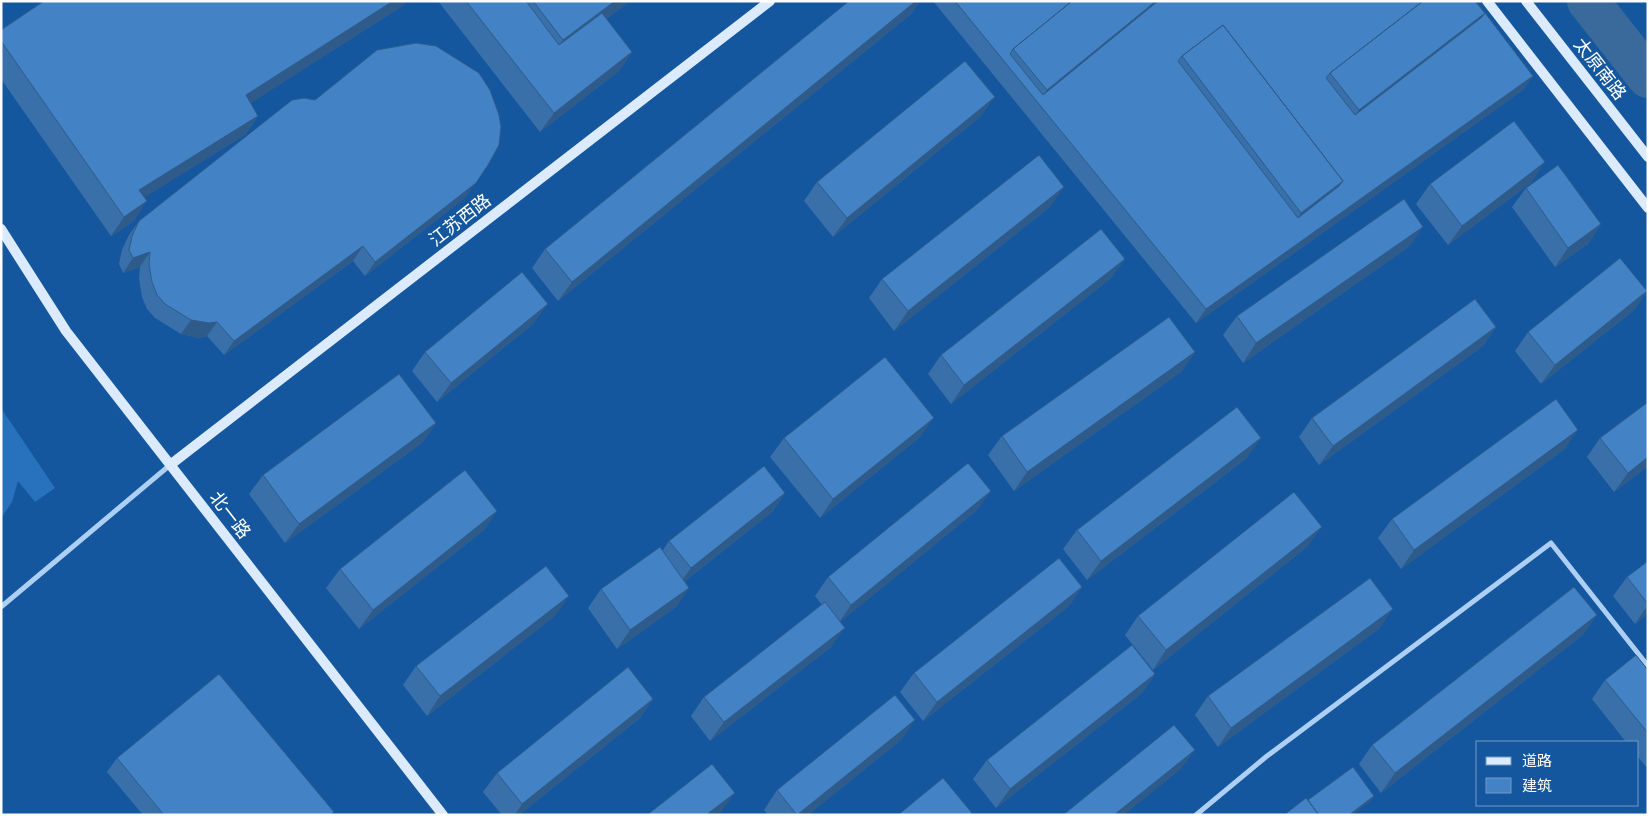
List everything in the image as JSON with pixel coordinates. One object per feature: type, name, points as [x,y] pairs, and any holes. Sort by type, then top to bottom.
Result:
[{"type":"street","name":"江苏西路","points":[[170,465],[770,1]]},
{"type":"street","points":[[1487,1],[1648,208]]},
{"type":"street","name":"太原南路","points":[[1526,1],[1648,157]]},
{"type":"street","name":"北一路","points":[[1,229],[66,331],[443,815]]},
{"type":"street","points":[[1,607],[170,465]]},
{"type":"street","points":[[1196,815],[1267,756],[1551,543],[1648,666]]},
{"type":"shaded area","points":[[1,408],[55,488],[35,502],[18,481],[12,502],[1,518]]},
{"type":"building","points":[[44,1],[393,1],[246,95],[258,116],[139,190],[147,201],[124,217],[1,41],[1,30]]},
{"type":"building","points":[[466,1],[526,1],[559,45],[602,13],[632,52],[554,113]]},
{"type":"building","points":[[533,1],[615,1],[563,40]]},
{"type":"building","points":[[849,1],[916,1],[572,282],[545,249]]},
{"type":"building","points":[[955,1],[1072,1],[1013,49],[1010,54],[1043,95],[1158,1],[1423,1],[1326,78],[1355,115],[1481,18],[1485,13],[1476,1],[1533,76],[1206,309]],"holes":[[[1223,25],[1343,181],[1298,218],[1178,61]]]},
{"type":"building","points":[[1072,1],[1156,1],[1047,90],[1013,49]]},
{"type":"building","points":[[1423,1],[1475,1],[1485,13],[1359,110],[1330,73]]},
{"type":"building","points":[[1223,25],[1343,181],[1301,213],[1182,56]]},
{"type":"building","points":[[416,43],[436,46],[479,73],[490,90],[499,115],[501,127],[499,145],[476,183],[375,262],[363,246],[234,341],[217,322],[209,323],[191,320],[165,304],[157,295],[152,282],[149,265],[150,252],[133,258],[129,250],[132,236],[139,221],[292,100],[304,98],[315,100],[377,50]]},
{"type":"building","points":[[965,61],[995,97],[847,218],[817,182]]},
{"type":"building","points":[[1514,121],[1545,162],[1462,226],[1430,184]]},
{"type":"building","points":[[1039,155],[1064,187],[908,311],[882,279]]},
{"type":"building","points":[[1558,165],[1601,224],[1568,248],[1526,188]]},
{"type":"building","points":[[1404,199],[1423,227],[1256,343],[1237,316]]},
{"type":"building","points":[[1101,229],[1125,259],[964,385],[941,355]]},
{"type":"building","points":[[1620,258],[1647,291],[1555,365],[1528,332]]},
{"type":"building","points":[[522,272],[548,304],[451,383],[425,352]]},
{"type":"building","points":[[1475,299],[1496,327],[1333,446],[1312,418]]},
{"type":"building","points":[[1169,317],[1195,352],[1027,472],[1002,436]]},
{"type":"building","points":[[885,357],[934,418],[833,499],[784,438]]},
{"type":"building","points":[[399,374],[436,423],[299,524],[263,475]]},
{"type":"building","points":[[1556,399],[1578,430],[1414,550],[1392,519]]},
{"type":"building","points":[[1648,402],[1648,457],[1628,473],[1600,438]]},
{"type":"building","points":[[1237,407],[1261,438],[1101,561],[1077,530]]},
{"type":"building","points":[[968,463],[991,491],[851,605],[828,577]]},
{"type":"building","points":[[764,466],[785,493],[691,568],[669,541]]},
{"type":"building","points":[[465,470],[497,511],[373,610],[340,569]]},
{"type":"building","points":[[1294,492],[1322,527],[1166,650],[1138,616]]},
{"type":"building","points":[[660,547],[689,588],[630,630],[601,589]]},
{"type":"building","points":[[1059,558],[1082,587],[937,702],[914,673]]},
{"type":"building","points":[[1648,561],[1648,604],[1627,577]]},
{"type":"building","points":[[546,566],[569,596],[440,696],[416,666]]},
{"type":"building","points":[[1370,578],[1393,609],[1231,728],[1208,696]]},
{"type":"building","points":[[1574,587],[1597,615],[1395,773],[1372,745]]},
{"type":"building","points":[[825,602],[845,628],[724,722],[704,697]]},
{"type":"building","points":[[1132,645],[1155,674],[1010,789],[987,760]]},
{"type":"building","points":[[1636,655],[1648,670],[1648,733],[1605,680]]},
{"type":"building","points":[[628,667],[653,699],[522,804],[497,773]]},
{"type":"building","points":[[219,674],[334,812],[330,815],[164,815],[117,758]]},
{"type":"building","points":[[895,695],[915,720],[797,815],[777,790]]},
{"type":"building","points":[[1174,725],[1195,750],[1114,815],[1063,815]]},
{"type":"building","points":[[712,764],[735,793],[706,815],[647,815]]},
{"type":"building","points":[[1353,767],[1374,796],[1349,815],[1319,815],[1308,800]]},
{"type":"building","points":[[943,778],[972,813],[969,815],[898,815]]},
{"type":"building","points":[[1306,798],[1319,815],[1284,815]]},
{"type":"waterway","points":[[1588,1],[1648,77]]}]
